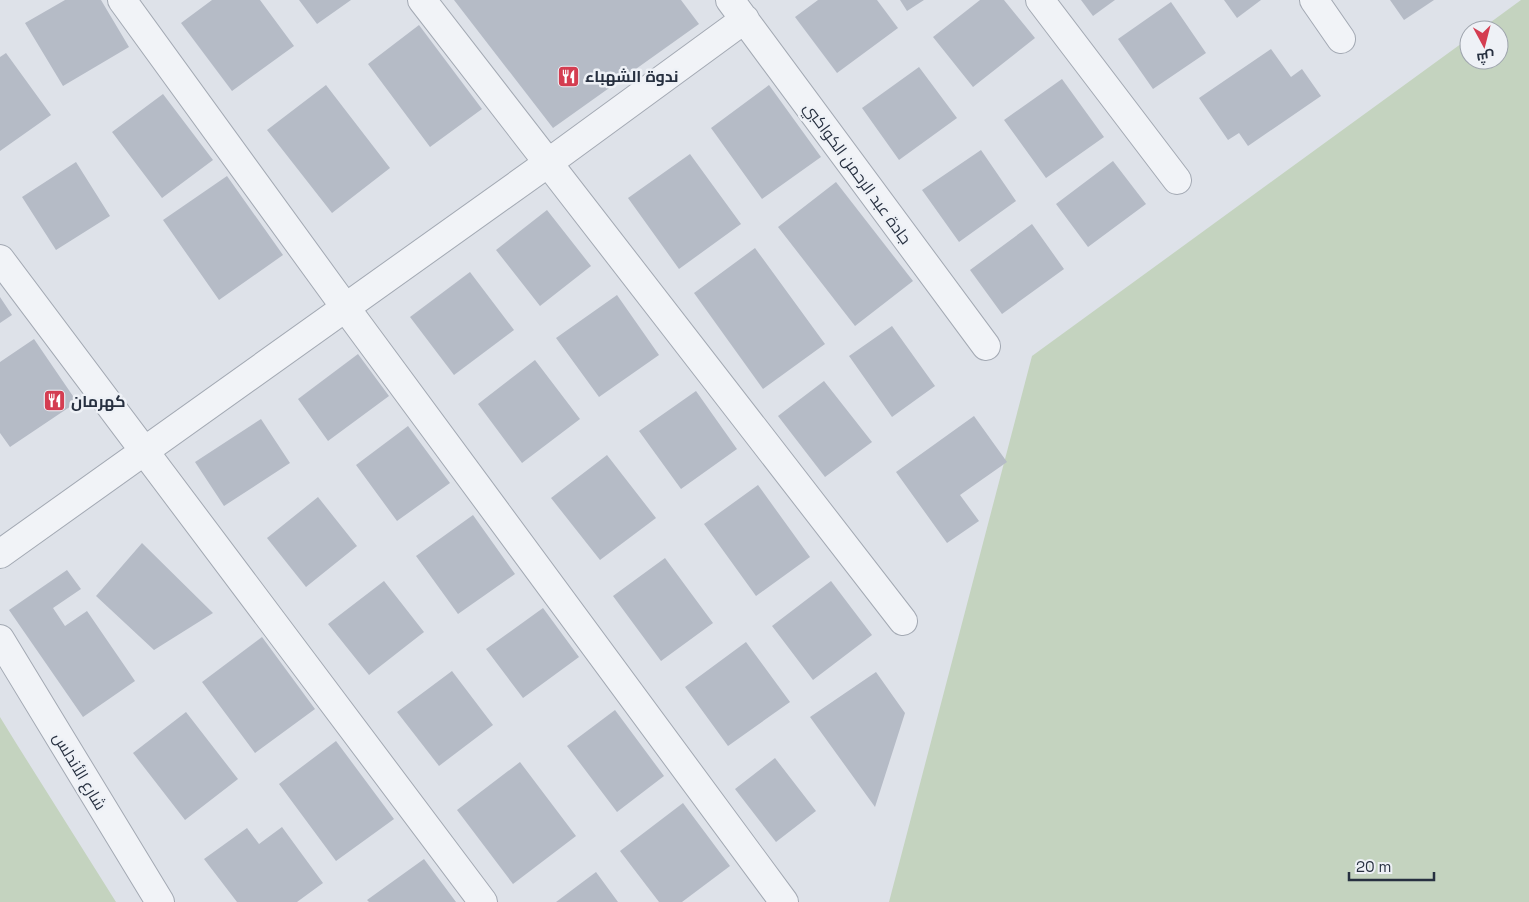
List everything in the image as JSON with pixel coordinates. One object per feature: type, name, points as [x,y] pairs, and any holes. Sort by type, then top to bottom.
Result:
[{"type":"street","points":[[122,0],[345,307],[784,902]]},
{"type":"street","points":[[422,0],[903,621]]},
{"type":"street","points":[[1040,0],[1177,180]]},
{"type":"street","points":[[1314,0],[1341,39]]},
{"type":"street","points":[[0,554],[548,163],[738,10]]},
{"type":"street","name":"جادة عبد الرحمن الكواكبي","points":[[738,10],[986,346]]},
{"type":"street","points":[[0,259],[483,902]]},
{"type":"street","name":"شارع الأندلس","points":[[0,639],[160,902]]},
{"type":"green space","points":[[1521,0],[1529,0],[1529,902],[889,902],[1032,356],[1459,45],[1459,70],[1509,70],[1509,20],[1494,20]]},
{"type":"green space","points":[[0,717],[16,743],[116,902],[0,902]]},
{"type":"building","points":[[65,0],[101,0],[129,47],[63,86],[25,23]]},
{"type":"building","points":[[212,0],[260,0],[294,46],[232,91],[181,23]]},
{"type":"building","points":[[299,0],[351,0],[317,24]]},
{"type":"building","name":"ندوة الشهباء","points":[[454,0],[681,0],[699,24],[553,128]]},
{"type":"building","points":[[818,0],[877,0],[898,28],[837,73],[795,17]]},
{"type":"building","points":[[900,0],[924,0],[907,11]]},
{"type":"building","points":[[980,0],[1004,0],[1035,38],[973,87],[933,37]]},
{"type":"building","points":[[1081,0],[1115,0],[1093,16]]},
{"type":"building","points":[[1224,0],[1261,0],[1237,18]]},
{"type":"building","points":[[1390,0],[1434,0],[1404,20]]},
{"type":"building","points":[[1171,2],[1206,53],[1153,89],[1118,39]]},
{"type":"building","points":[[419,25],[482,109],[430,147],[368,64]]},
{"type":"building","points":[[1271,49],[1291,77],[1302,69],[1321,96],[1248,146],[1239,133],[1228,140],[1199,98]]},
{"type":"building","points":[[6,53],[51,115],[0,151],[0,57]]},
{"type":"building","points":[[919,67],[957,118],[899,160],[862,108]]},
{"type":"building","points":[[1062,79],[1104,137],[1046,178],[1004,120]]},
{"type":"building","points":[[326,85],[390,168],[332,213],[267,130]]},
{"type":"building","points":[[769,85],[821,157],[762,199],[711,128]]},
{"type":"building","points":[[163,94],[213,160],[162,198],[112,132]]},
{"type":"building","points":[[981,150],[1016,201],[959,242],[922,190]]},
{"type":"building","points":[[690,154],[741,224],[679,269],[628,198]]},
{"type":"building","points":[[1113,161],[1146,204],[1088,247],[1056,204]]},
{"type":"building","points":[[76,162],[110,216],[56,250],[22,197]]},
{"type":"building","points":[[227,176],[283,255],[219,300],[163,220]]},
{"type":"building","points":[[836,182],[913,281],[855,326],[778,227]]},
{"type":"building","points":[[547,210],[591,266],[540,306],[496,250]]},
{"type":"building","points":[[1032,224],[1064,269],[1002,314],[970,270]]},
{"type":"building","points":[[755,248],[825,344],[763,389],[694,293]]},
{"type":"building","points":[[470,272],[514,330],[454,375],[410,317]]},
{"type":"building","points":[[617,295],[659,355],[599,397],[556,338]]},
{"type":"building","points":[[0,297],[12,315],[0,323]]},
{"type":"building","points":[[892,326],[935,386],[892,417],[849,356]]},
{"type":"building","points":[[34,339],[77,402],[10,447],[0,433],[0,362]]},
{"type":"building","points":[[358,354],[389,396],[328,441],[298,399]]},
{"type":"building","points":[[535,360],[580,419],[522,463],[478,404]]},
{"type":"building","points":[[824,381],[872,442],[825,477],[778,416]]},
{"type":"building","points":[[696,391],[737,449],[681,489],[639,431]]},
{"type":"building","points":[[974,416],[1007,462],[960,495],[979,521],[947,543],[896,472]]},
{"type":"building","points":[[261,419],[290,463],[224,506],[195,462]]},
{"type":"building","points":[[408,426],[450,483],[397,521],[356,465]]},
{"type":"building","points":[[607,455],[656,518],[600,560],[551,498]]},
{"type":"building","points":[[758,485],[810,557],[756,596],[704,524]]},
{"type":"building","points":[[318,497],[357,546],[306,587],[267,538]]},
{"type":"building","points":[[473,515],[515,574],[458,614],[416,556]]},
{"type":"building","points":[[142,543],[213,613],[154,650],[96,596]]},
{"type":"building","points":[[665,558],[713,623],[661,661],[613,596]]},
{"type":"building","points":[[67,570],[81,589],[53,608],[65,626],[87,611],[135,681],[83,717],[9,610]]},
{"type":"building","points":[[384,581],[424,632],[369,675],[328,624]]},
{"type":"building","points":[[831,581],[872,635],[813,680],[772,626]]},
{"type":"building","points":[[543,608],[579,657],[523,698],[486,649]]},
{"type":"building","points":[[262,637],[315,709],[255,753],[202,682]]},
{"type":"building","points":[[746,642],[790,702],[728,746],[685,687]]},
{"type":"building","points":[[452,671],[493,725],[439,766],[397,712]]},
{"type":"building","points":[[876,672],[905,713],[875,807],[810,717]]},
{"type":"building","points":[[615,710],[664,776],[617,812],[567,746]]},
{"type":"building","points":[[186,712],[238,779],[185,820],[133,753]]},
{"type":"building","points":[[336,741],[394,819],[336,861],[279,784]]},
{"type":"building","points":[[775,758],[816,811],[776,842],[735,789]]},
{"type":"building","points":[[520,762],[576,836],[513,884],[457,810]]},
{"type":"building","points":[[683,803],[730,866],[682,902],[659,902],[620,851]]},
{"type":"building","points":[[282,827],[323,883],[297,902],[237,902],[204,859],[247,828],[259,844]]},
{"type":"building","points":[[424,859],[456,902],[369,902],[367,900]]},
{"type":"building","points":[[596,872],[618,902],[556,902]]},
{"type":"place","name":"ندوة الشهباء","points":[[569,76]]},
{"type":"place","name":"كهرمان","points":[[55,401]]}]
